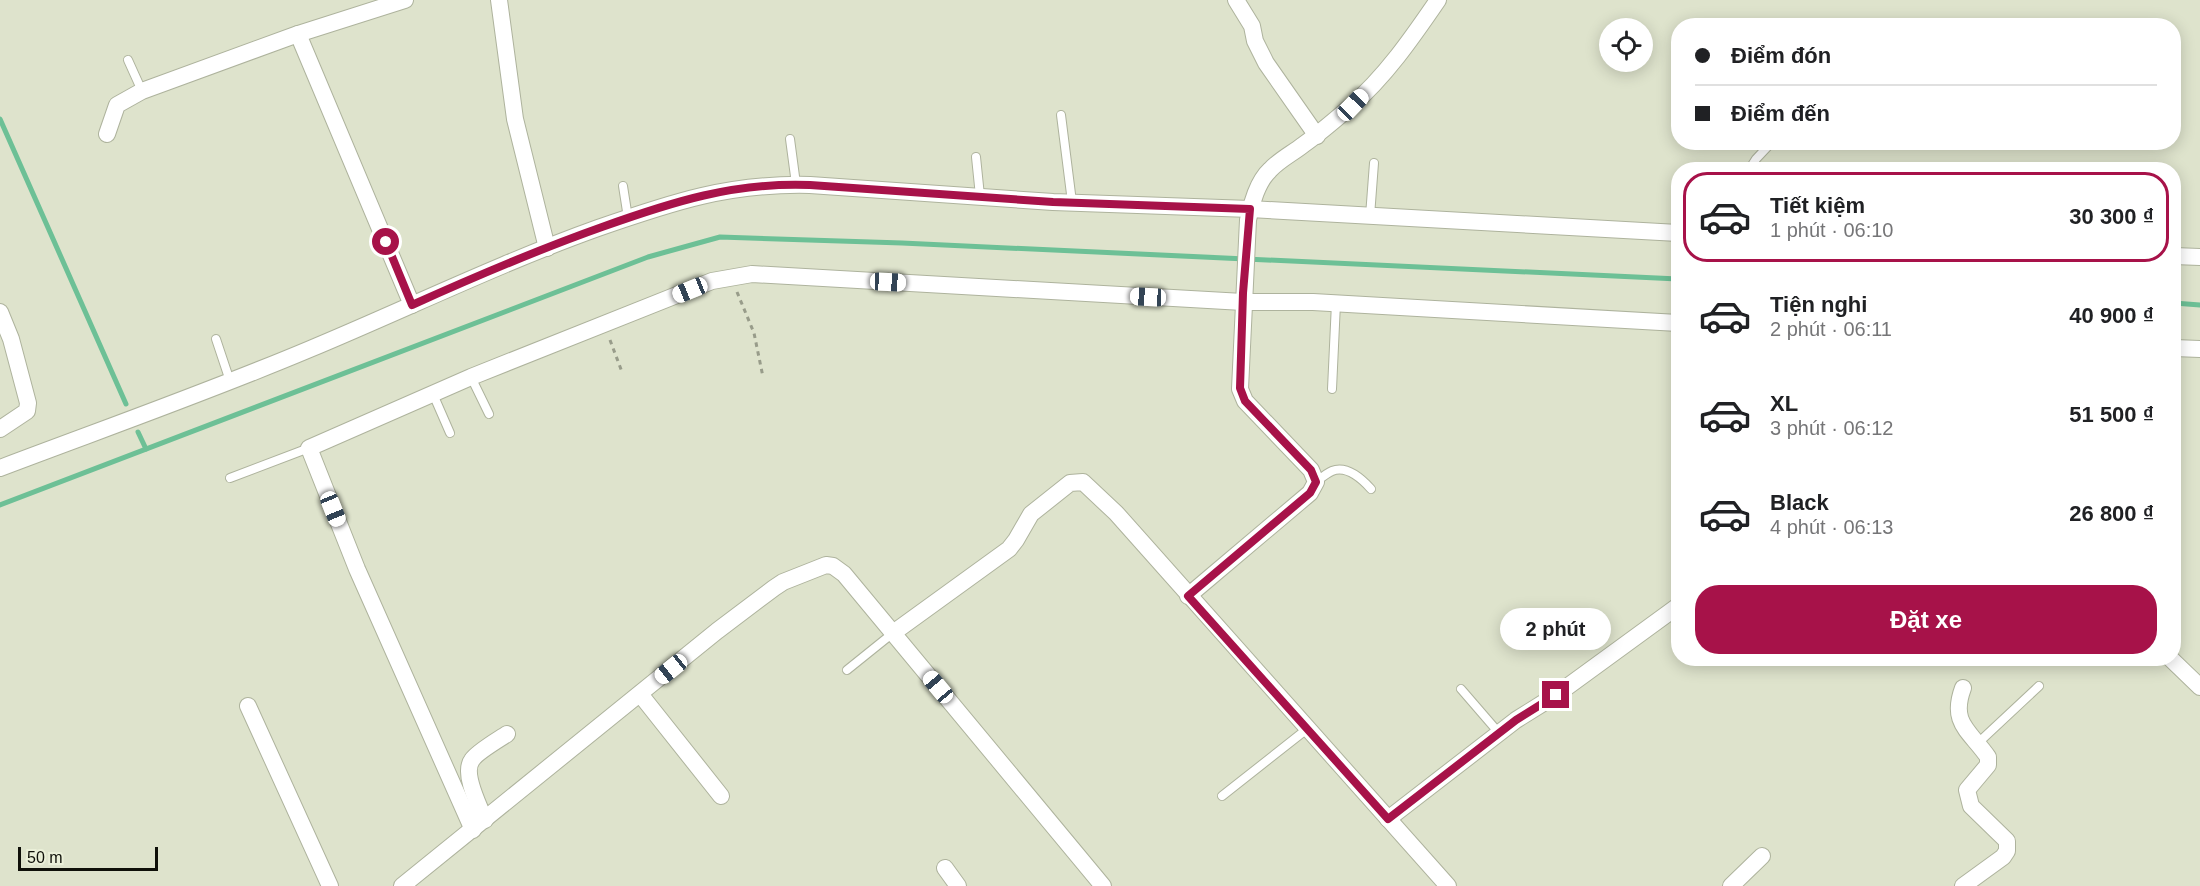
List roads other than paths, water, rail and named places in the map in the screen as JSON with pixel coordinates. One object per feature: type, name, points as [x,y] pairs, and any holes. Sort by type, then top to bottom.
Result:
[{"type":"street","points":[[107,134],[117,105],[142,91],[298,34],[405,0]]},
{"type":"street","points":[[500,0],[514,119],[547,248]]},
{"type":"street","points":[[1236,0],[1252,26],[1266,63],[1317,135]]},
{"type":"street","points":[[1188,596],[1310,493],[1316,482],[1311,470],[1242,396],[1239,379],[1249,214],[1269,170],[1353,105],[1383,74],[1438,0]]},
{"type":"street","points":[[298,34],[412,305]]},
{"type":"street","points":[[0,468],[293,356],[547,248],[668,203],[733,188],[796,184],[1249,214],[1370,216],[1671,233]]},
{"type":"street","points":[[479,825],[357,569],[309,448],[471,377],[712,282],[752,274],[1671,322]]},
{"type":"street","points":[[0,312],[11,339],[28,403],[27,411],[0,429]]},
{"type":"street","points":[[2181,348],[2200,349]]},
{"type":"street","points":[[893,633],[1009,549],[1031,514],[1070,483],[1083,482],[1116,513],[1448,886]]},
{"type":"street","points":[[402,886],[774,588],[819,566],[826,565],[839,569],[1102,886]]},
{"type":"street","points":[[1388,819],[1516,720],[1556,695],[1671,611]]},
{"type":"street","points":[[2178,666],[2200,687]]},
{"type":"street","points":[[1963,688],[1958,702],[1958,715],[1988,757],[1988,765],[1967,790],[1971,806],[2007,841],[2007,851],[2003,857],[1963,886]]},
{"type":"street","points":[[640,694],[721,796]]},
{"type":"street","points":[[248,706],[330,886]]},
{"type":"street","points":[[479,825],[468,770],[472,759],[507,734]]},
{"type":"street","points":[[1731,886],[1762,856]]},
{"type":"street","points":[[945,868],[958,886]]},
{"type":"lane","points":[[128,60],[142,91]]},
{"type":"lane","points":[[1060,115],[1072,202]]},
{"type":"lane","points":[[790,139],[796,184]]},
{"type":"lane","points":[[1754,162],[1764,150]]},
{"type":"lane","points":[[976,157],[980,196]]},
{"type":"lane","points":[[1370,216],[1374,163]]},
{"type":"lane","points":[[623,186],[628,218]]},
{"type":"lane","points":[[1332,388],[1336,303]]},
{"type":"lane","points":[[216,339],[230,381]]},
{"type":"lane","points":[[471,377],[489,414]]},
{"type":"lane","points":[[433,394],[450,433]]},
{"type":"lane","points":[[230,478],[309,448]]},
{"type":"lane","points":[[1316,482],[1333,470],[1343,469],[1362,478],[1371,489]]},
{"type":"lane","points":[[847,670],[893,633]]},
{"type":"lane","points":[[1978,743],[2040,686]]},
{"type":"lane","points":[[1461,688],[1499,733]]},
{"type":"lane","points":[[1222,796],[1307,729]]},
{"type":"waterway","points":[[0,119],[126,404]]},
{"type":"waterway","points":[[0,505],[648,257],[720,237],[902,243],[1671,279]]},
{"type":"waterway","points":[[2181,304],[2200,305]]},
{"type":"waterway","points":[[138,432],[146,449]]}]
